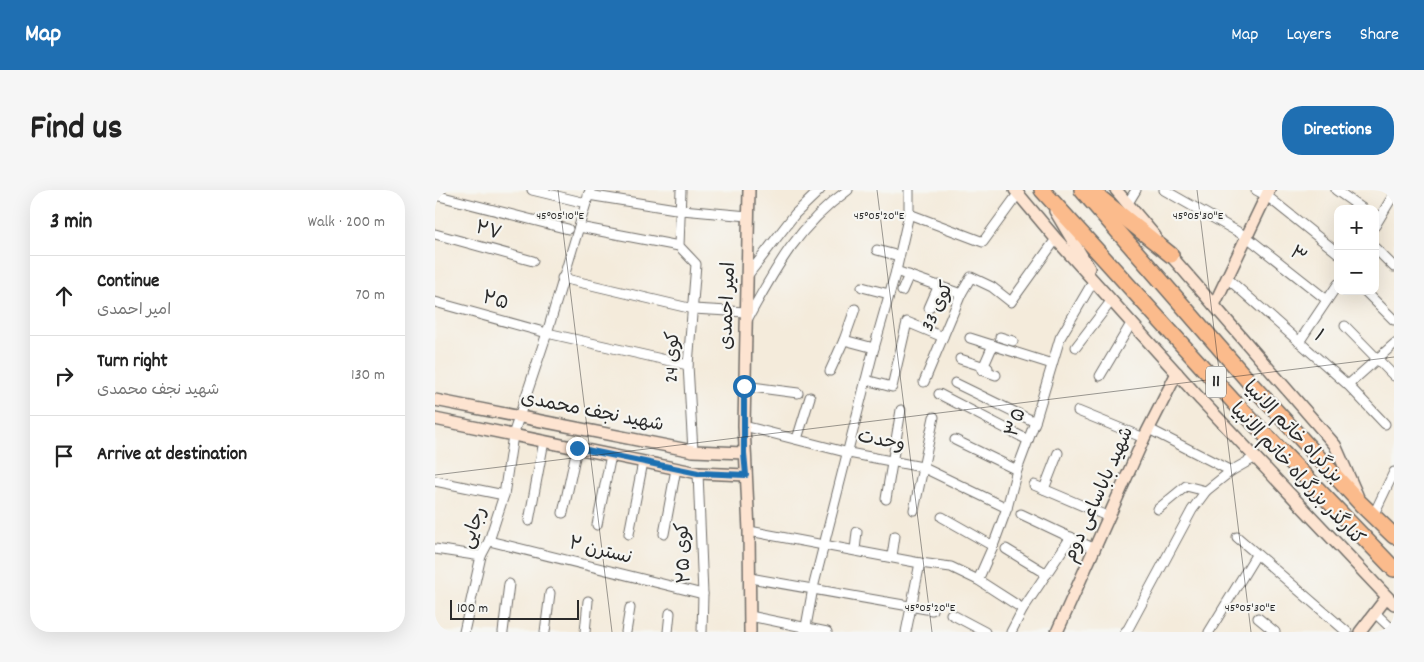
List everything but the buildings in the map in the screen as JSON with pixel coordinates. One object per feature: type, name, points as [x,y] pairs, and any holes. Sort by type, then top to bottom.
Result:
[{"type":"highway","name":"بزرگراه خاتم الانبیا","points":[[1042,190],[1234,402],[1394,569]]},
{"type":"highway","name":"بزرگراه خاتم الانبیا","points":[[1082,190],[1251,384],[1361,504],[1394,536]]},
{"type":"highway","points":[[1090,190],[1171,255]]},
{"type":"main road","name":"امیر احمدی","points":[[749,190],[743,426],[749,531],[750,632]]},
{"type":"main road","points":[[1042,190],[1098,284]]},
{"type":"main road","name":"کنارگذر بزرگراه خاتم الانبیا","points":[[1116,190],[1335,445],[1361,504]]},
{"type":"main road","name":"کنارگذر بزرگراه خاتم الانبیا","points":[[1017,192],[1056,239],[1254,458],[1391,601]]},
{"type":"main road","points":[[1214,306],[1268,193]]},
{"type":"main road","name":"شهید باباساعی دوم","points":[[1058,632],[1147,433],[1177,373]]},
{"type":"main road","name":"شهید نجف محمدی","points":[[435,400],[693,451],[744,453]]},
{"type":"main road","name":"شهید نجف محمدی","points":[[435,419],[698,473],[746,475]]},
{"type":"main road","points":[[1360,632],[1375,613],[1391,601]]},
{"type":"street","points":[[532,190],[682,210],[749,216]]},
{"type":"street","points":[[579,227],[679,246],[682,210],[681,190]]},
{"type":"street","points":[[748,276],[789,221],[820,190]]},
{"type":"street","points":[[562,278],[693,309],[746,317],[803,230],[818,214],[848,190]]},
{"type":"street","points":[[805,630],[813,588],[849,453],[874,348],[896,271],[909,214],[909,190]]},
{"type":"street","points":[[1128,203],[1136,190]]},
{"type":"street","name":"۳","points":[[1164,190],[1247,237],[1327,300]]},
{"type":"street","points":[[1256,190],[1268,193],[1334,250]]},
{"type":"street","points":[[1336,190],[1357,205]]},
{"type":"street","points":[[1379,216],[1394,194],[1390,190]]},
{"type":"street","points":[[909,214],[983,242],[1017,192]]},
{"type":"street","points":[[435,195],[568,229]]},
{"type":"street","name":"رجایی","points":[[464,632],[481,556],[489,541],[504,495],[513,435],[547,333],[588,196]]},
{"type":"street","name":"۲۷","points":[[435,234],[533,261]]},
{"type":"street","name":"کوی 33","points":[[924,382],[961,294],[971,277],[992,286],[1011,302],[1056,239]]},
{"type":"street","name":"کوی 24","points":[[679,246],[696,264],[688,365],[693,451]]},
{"type":"street","points":[[877,250],[899,256]]},
{"type":"street","points":[[1377,250],[1394,267]]},
{"type":"street","points":[[896,271],[961,294]]},
{"type":"street","points":[[902,291],[909,275]]},
{"type":"street","name":"۱","points":[[1227,278],[1348,385],[1385,424]]},
{"type":"street","name":"۳۵","points":[[978,580],[1007,508],[1017,470],[1035,422],[1059,338],[1098,284]]},
{"type":"street","points":[[929,308],[939,285]]},
{"type":"street","points":[[862,287],[889,294]]},
{"type":"street","points":[[1299,342],[1334,290]]},
{"type":"street","points":[[1369,295],[1394,320]]},
{"type":"street","points":[[1077,347],[1113,300]]},
{"type":"street","name":"۲۵","points":[[435,302],[547,333],[688,365]]},
{"type":"street","points":[[830,371],[855,309]]},
{"type":"street","points":[[866,380],[892,387],[907,322],[943,337]]},
{"type":"street","points":[[1100,376],[1132,322]]},
{"type":"street","points":[[1345,326],[1394,376]]},
{"type":"street","points":[[970,338],[1013,341]]},
{"type":"street","points":[[844,340],[874,348]]},
{"type":"street","points":[[998,341],[1052,364]]},
{"type":"street","points":[[996,375],[982,370],[998,341]]},
{"type":"street","points":[[1348,385],[1394,344]]},
{"type":"street","points":[[960,359],[985,367]]},
{"type":"street","points":[[955,383],[1035,422]]},
{"type":"street","points":[[744,386],[798,393]]},
{"type":"street","points":[[939,394],[1028,440]]},
{"type":"street","points":[[797,439],[810,397]]},
{"type":"street","points":[[886,499],[901,410]]},
{"type":"street","points":[[1078,411],[1147,433],[1231,471]]},
{"type":"street","points":[[914,510],[934,417]]},
{"type":"street","name":"وحدت","points":[[743,426],[849,453],[922,467],[1007,508]]},
{"type":"street","points":[[955,440],[1017,470]]},
{"type":"street","points":[[529,521],[544,441]]},
{"type":"street","points":[[563,513],[577,448]]},
{"type":"street","points":[[1044,490],[1059,453]]},
{"type":"street","points":[[597,525],[611,455]]},
{"type":"street","points":[[1125,632],[1192,510],[1206,491],[1231,471],[1254,458]]},
{"type":"street","points":[[629,534],[643,462]]},
{"type":"street","points":[[663,534],[676,468]]},
{"type":"street","points":[[1373,516],[1394,472]]},
{"type":"street","name":"کوی ۲۵","points":[[698,473],[703,594],[702,632]]},
{"type":"street","points":[[435,482],[504,495]]},
{"type":"street","points":[[1035,485],[1109,517]]},
{"type":"street","points":[[1158,509],[1186,486],[1206,491]]},
{"type":"street","points":[[1021,514],[1095,549]]},
{"type":"street","points":[[942,517],[993,546]]},
{"type":"street","points":[[749,531],[892,556],[920,563],[951,567],[978,580],[1023,609]]},
{"type":"street","points":[[855,550],[857,532]]},
{"type":"street","points":[[892,556],[895,536]]},
{"type":"street","points":[[1011,632],[1023,609],[1071,537]]},
{"type":"street","points":[[1237,537],[1347,632]]},
{"type":"street","name":"نسترن ۲","points":[[489,541],[703,594]]},
{"type":"street","points":[[435,549],[481,556]]},
{"type":"street","points":[[1006,549],[1047,574]]},
{"type":"street","points":[[1209,632],[1257,554]]},
{"type":"street","points":[[906,632],[920,563]]},
{"type":"street","points":[[750,578],[933,610]]},
{"type":"street","points":[[503,632],[509,584]]},
{"type":"street","points":[[545,632],[550,593]]},
{"type":"street","points":[[585,632],[588,602]]},
{"type":"street","points":[[627,632],[630,608]]},
{"type":"street","points":[[668,632],[670,613]]},
{"type":"street","points":[[1375,613],[1394,631]]},
{"type":"street","points":[[951,614],[985,632]]},
{"type":"street","points":[[750,616],[805,630],[827,632]]},
{"type":"street","points":[[1258,618],[1275,632]]},
{"type":"route","points":[[577,448],[698,473],[746,475],[743,426],[744,386]]}]
